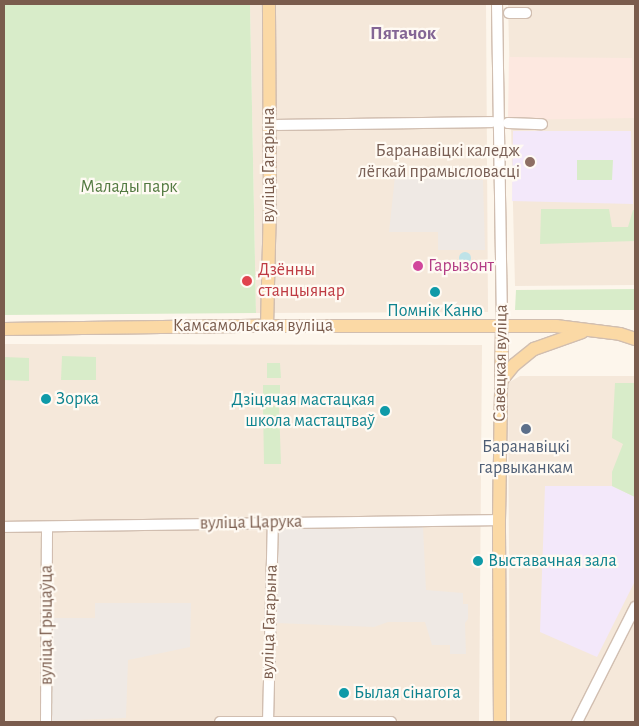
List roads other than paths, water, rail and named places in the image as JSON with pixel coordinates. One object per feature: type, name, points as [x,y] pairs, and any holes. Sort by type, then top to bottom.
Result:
[{"type":"main road","name":"вуліца Гагарына","points":[[267,326],[270,204],[269,4]]},
{"type":"main road","name":"Камсамольская вуліца","points":[[4,329],[267,326],[556,326],[590,330],[635,339]]},
{"type":"main road","name":"Савецкая вуліца","points":[[500,722],[499,520],[502,327]]},
{"type":"main road","points":[[500,381],[514,365],[534,349],[590,330]]},
{"type":"street","name":"Савецкая вуліца","points":[[497,4],[502,327]]},
{"type":"street","points":[[509,13],[526,13]]},
{"type":"street","points":[[278,125],[384,122],[492,122]]},
{"type":"street","points":[[508,123],[542,124]]},
{"type":"street","name":"вуліца Царука","points":[[4,527],[499,520]]},
{"type":"street","name":"вуліца Гагарына","points":[[268,722],[273,522]]},
{"type":"street","name":"вуліца Грыцаўца","points":[[46,722],[47,527]]},
{"type":"street","points":[[577,722],[635,607]]},
{"type":"street","points":[[220,722],[391,722]]},
{"type":"water","points":[[463,252],[467,252],[471,258],[467,264],[463,264],[459,260],[459,256]]},
{"type":"place","name":"Баранавіцкі каледж лёгкай прамысловасці","points":[[530,162]]},
{"type":"place","name":"Гарызонт","points":[[418,266]]},
{"type":"place","name":"Дзённы станцыянар","points":[[247,281]]},
{"type":"place","name":"Помнік Каню","points":[[435,292]]},
{"type":"place","name":"Зорка","points":[[46,399]]},
{"type":"place","name":"Дзіцячая мастацкая школа мастацтваў","points":[[385,411]]},
{"type":"place","name":"Баранавіцкі гарвыканкам","points":[[526,429]]},
{"type":"place","name":"Выставачная зала","points":[[478,561]]},
{"type":"place","name":"Былая сінагога","points":[[344,693]]},
{"type":"district","name":"Пятачок","points":[[403,34]]},
{"type":"park label","name":"Малады парк","points":[[129,187]]}]
